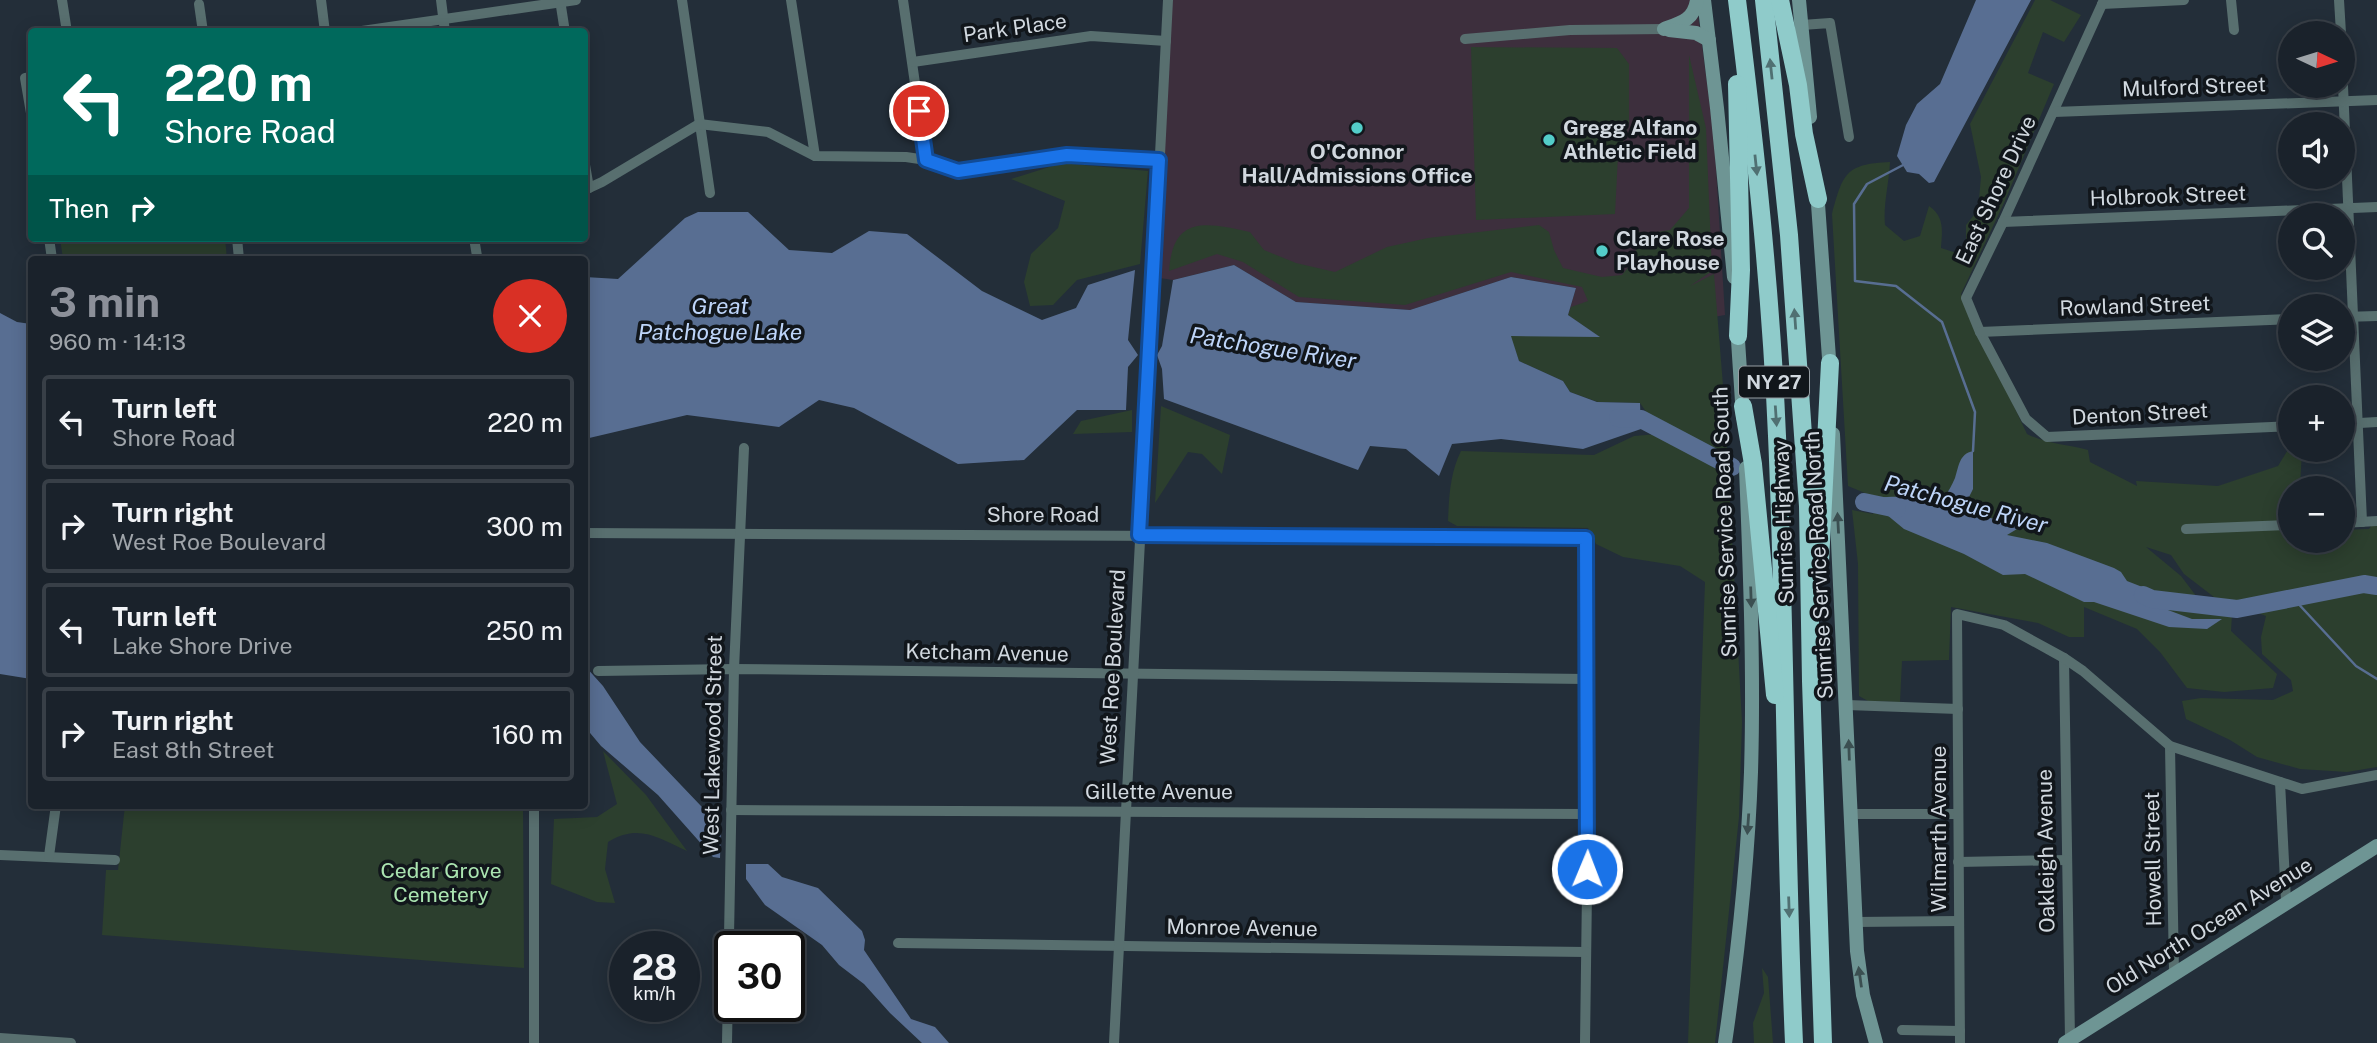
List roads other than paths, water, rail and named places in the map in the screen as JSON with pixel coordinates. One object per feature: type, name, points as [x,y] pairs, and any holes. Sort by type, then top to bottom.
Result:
[{"type":"highway","points":[[1737,0],[1741,270],[1738,336]]},
{"type":"highway","name":"Sunrise Highway","points":[[1737,0],[1761,214],[1776,422],[1794,1043]]},
{"type":"highway","name":"Sunrise Highway","points":[[1763,0],[1789,235],[1806,466],[1824,1043]]},
{"type":"highway","points":[[1780,0],[1818,199]]},
{"type":"highway","points":[[1811,681],[1830,363]]},
{"type":"highway","points":[[1743,406],[1753,464],[1773,679],[1786,765]]},
{"type":"main road","points":[[1664,29],[1690,17],[1697,0]]},
{"type":"main road","name":"Sunrise Service Road South","points":[[1704,0],[1738,336],[1751,611],[1751,773],[1741,908],[1725,1043]]},
{"type":"main road","name":"Sunrise Service Road North","points":[[1799,0],[1830,363],[1855,922],[1863,995],[1876,1043]]},
{"type":"main road","points":[[1664,29],[1696,33],[1709,40]]},
{"type":"main road","name":"Old North Ocean Avenue","points":[[2068,1042],[2174,972],[2377,846]]},
{"type":"street","points":[[62,0],[66,28]]},
{"type":"street","points":[[321,0],[324,28]]},
{"type":"street","points":[[441,0],[444,28]]},
{"type":"street","points":[[384,28],[576,0]]},
{"type":"street","points":[[682,0],[710,193]]},
{"type":"street","points":[[791,0],[815,156]]},
{"type":"street","points":[[903,0],[926,160]]},
{"type":"street","name":"West Roe Boulevard","points":[[1114,1043],[1168,0]]},
{"type":"street","points":[[2103,2],[2184,0]]},
{"type":"street","points":[[2231,0],[2234,30]]},
{"type":"street","points":[[2339,0],[2340,21]]},
{"type":"street","points":[[560,1],[564,28]]},
{"type":"street","name":"East Shore Drive","points":[[2012,394],[1966,298],[2103,2]]},
{"type":"street","points":[[199,4],[202,28]]},
{"type":"street","points":[[1802,25],[1830,23],[1849,137]]},
{"type":"street","points":[[1465,39],[1570,30],[1664,29]]},
{"type":"street","name":"Park Place","points":[[912,62],[1091,36],[1166,41]]},
{"type":"street","name":"Mulford Street","points":[[2054,112],[2377,100]]},
{"type":"street","points":[[2343,101],[2348,203]]},
{"type":"street","points":[[588,187],[699,124],[768,132],[815,156],[906,157],[926,160],[958,171],[1067,155],[1159,160]]},
{"type":"street","name":"Holbrook Street","points":[[2355,209],[2377,208]]},
{"type":"street","name":"Holbrook Street","points":[[2003,222],[2278,212]]},
{"type":"street","points":[[475,242],[477,256]]},
{"type":"street","points":[[2355,317],[2377,316]]},
{"type":"street","name":"Rowland Street","points":[[1980,332],[2278,321]]},
{"type":"street","points":[[2353,371],[2362,522]]},
{"type":"street","name":"Denton Street","points":[[2012,394],[2026,419],[2047,437],[2278,427]]},
{"type":"street","points":[[2357,423],[2377,422]]},
{"type":"street","name":"West Lakewood Street","points":[[727,1043],[734,669],[744,448]]},
{"type":"street","points":[[2355,522],[2377,521]]},
{"type":"street","points":[[2186,529],[2278,525]]},
{"type":"street","name":"Shore Road","points":[[588,533],[1586,538],[1586,679]]},
{"type":"street","name":"Wilmarth Avenue","points":[[1961,1043],[1957,614],[2004,625],[2064,658]]},
{"type":"street","points":[[2064,658],[2083,671],[2170,746],[2302,789],[2377,775]]},
{"type":"street","name":"Oakleigh Avenue","points":[[2064,658],[2068,1042]]},
{"type":"street","name":"Ketcham Avenue","points":[[598,671],[734,669],[1586,679]]},
{"type":"street","points":[[1584,1043],[1588,814],[1586,679]]},
{"type":"street","points":[[1847,705],[1958,709]]},
{"type":"street","name":"Howell Street","points":[[2170,746],[2174,972]]},
{"type":"street","points":[[2280,782],[2286,901]]},
{"type":"street","points":[[49,856],[55,809]]},
{"type":"street","points":[[534,809],[534,1043]]},
{"type":"street","name":"Gillette Avenue","points":[[731,810],[1588,814]]},
{"type":"street","points":[[1851,814],[1958,814]]},
{"type":"street","points":[[0,855],[115,860]]},
{"type":"street","points":[[1958,862],[2067,860]]},
{"type":"street","points":[[1855,922],[1959,921]]},
{"type":"street","name":"Monroe Avenue","points":[[898,943],[1586,952]]},
{"type":"street","points":[[1902,1030],[1960,1031]]},
{"type":"street","points":[[0,1038],[71,1043]]},
{"type":"water","points":[[1976,0],[2031,0],[1934,182],[1929,183],[1919,174],[1907,172],[1897,156],[1906,125],[1917,104],[1940,84]]},
{"type":"water","name":"Great Patchogue Lake","points":[[698,212],[748,212],[789,250],[832,253],[869,231],[907,234],[982,291],[1042,320],[1076,308],[1088,285],[1135,270],[1128,340],[1138,355],[1128,367],[1126,410],[1077,410],[1024,460],[958,464],[854,408],[819,400],[779,427],[687,415],[588,438],[588,277],[618,279],[685,218]]},
{"type":"water","points":[[1234,265],[1296,302],[1410,310],[1511,277],[1576,288],[1568,315],[1600,337],[1511,336],[1519,361],[1563,381],[1570,392],[1597,402],[1640,403],[1641,429],[1583,449],[1501,439],[1452,444],[1439,476],[1406,449],[1370,446],[1358,470],[1164,399],[1162,369],[1157,355],[1162,346],[1173,280]]},
{"type":"water","points":[[0,313],[17,322],[28,324],[28,679],[0,674]]},
{"type":"water","points":[[1973,451],[1973,489],[1967,501],[1975,514],[2010,523],[2028,517],[2027,523],[2007,535],[2047,543],[2114,568],[2121,572],[2127,581],[2163,595],[2168,610],[2192,619],[2222,619],[2207,629],[2169,627],[2094,602],[2084,602],[2025,574],[2003,575],[1964,554],[1904,529],[1875,505],[1878,498],[1944,498],[1954,481],[1962,458]]},
{"type":"water","points":[[588,669],[603,686],[640,742],[721,827],[720,858],[713,857],[658,795],[601,746],[588,731]]},
{"type":"water","points":[[746,864],[768,864],[782,877],[818,888],[862,931],[864,950],[911,1019],[935,1027],[949,1043],[922,1043],[864,984],[839,965],[822,945],[765,905],[746,879]]},
{"type":"waterway","points":[[1905,164],[1867,184],[1854,204],[1855,281],[1896,286],[1942,322],[1975,412],[1973,451]]},
{"type":"waterway","name":"Patchogue River","points":[[1618,418],[1641,419],[1732,467]]},
{"type":"waterway","name":"Patchogue River","points":[[1864,502],[1897,509]]},
{"type":"waterway","name":"Patchogue River","points":[[2143,595],[2152,599],[2237,609],[2364,584],[2377,586]]},
{"type":"waterway","points":[[2293,598],[2356,666],[2377,679]]},
{"type":"place","name":"O'Connor Hall/Admissions Office","points":[[1357,128]]},
{"type":"place","name":"Gregg Alfano Athletic Field","points":[[1549,140]]},
{"type":"place","name":"Clare Rose Playhouse","points":[[1602,251]]},
{"type":"park label","name":"Cedar Grove Cemetery","points":[[441,883]]}]
